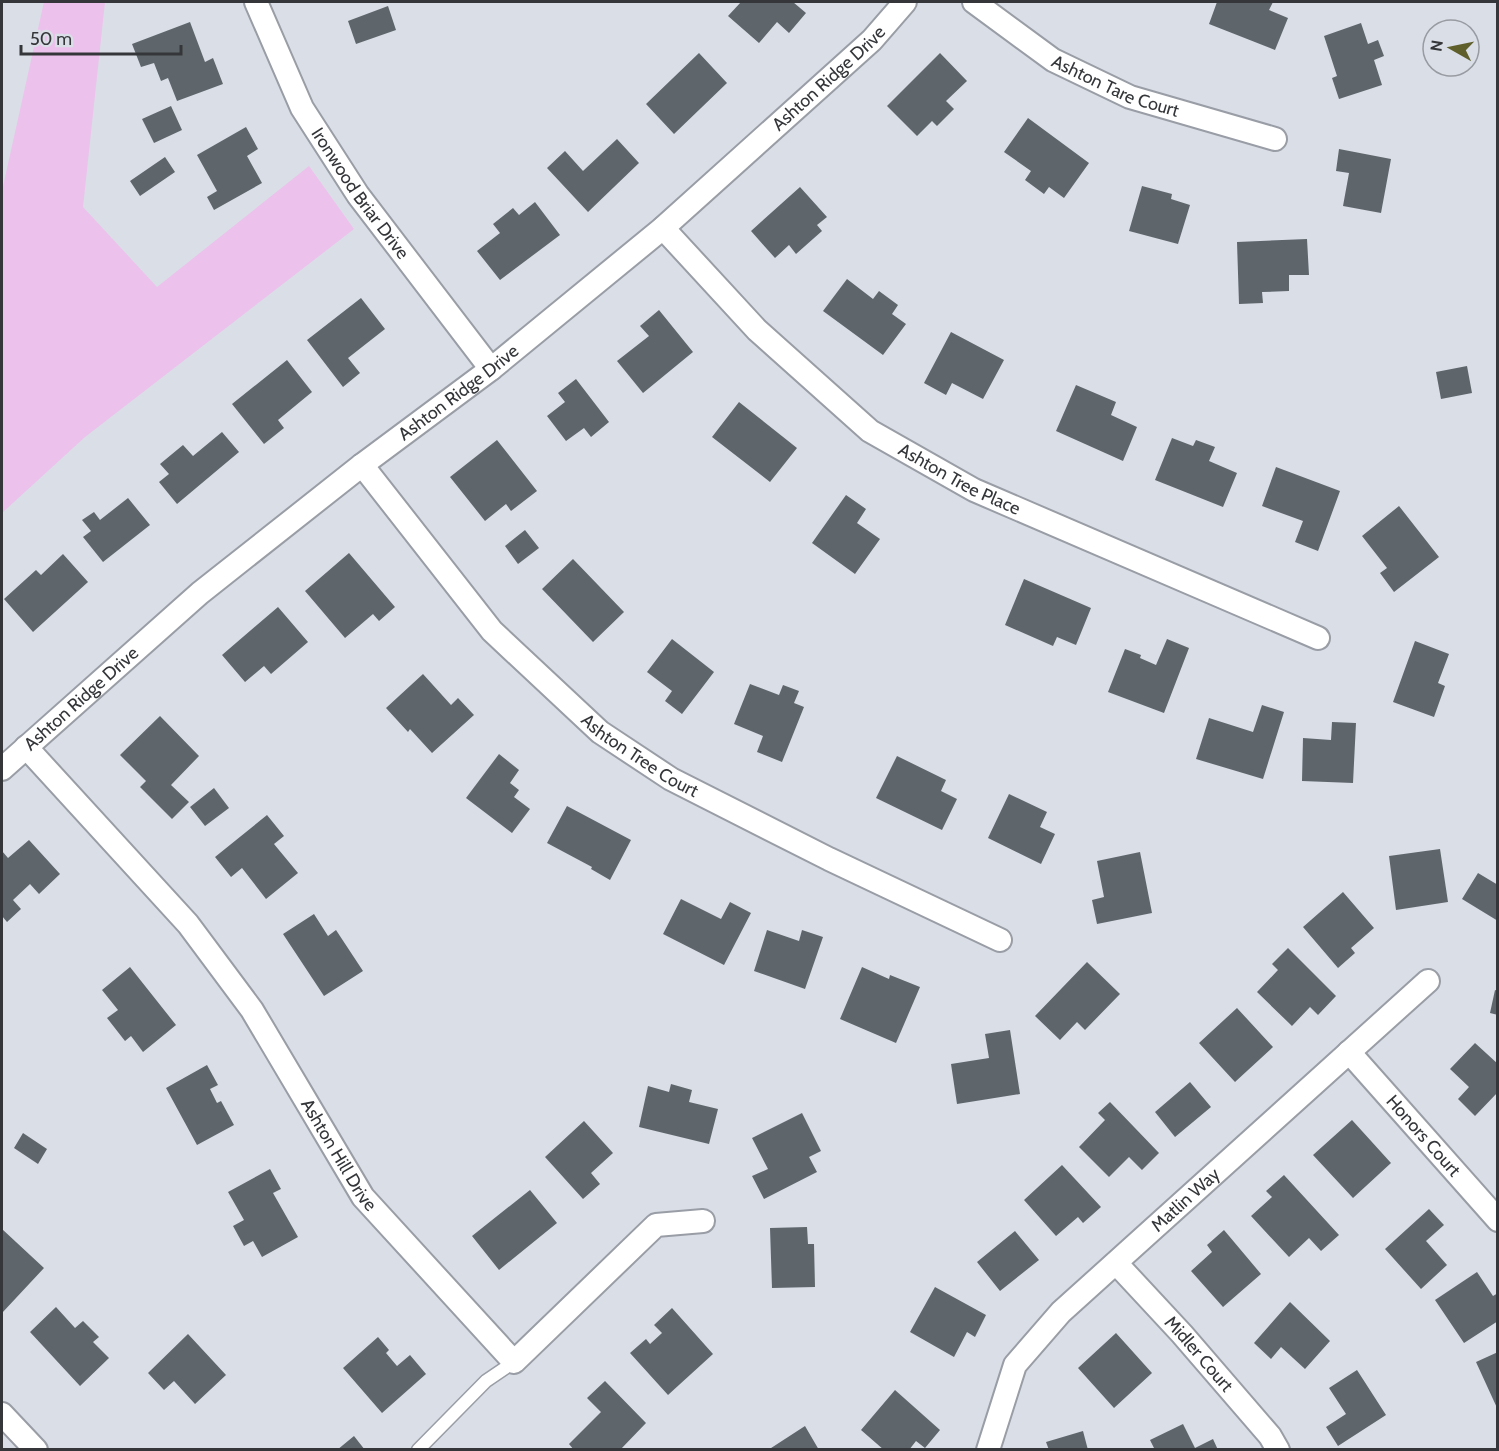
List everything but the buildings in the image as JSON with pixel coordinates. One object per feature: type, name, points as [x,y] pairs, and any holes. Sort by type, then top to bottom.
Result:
[{"type":"street","name":"Ironwood Briar Drive","points":[[256,2],[308,118],[358,195],[492,369]]},
{"type":"street","name":"Ashton Ridge Drive","points":[[2,769],[200,592],[362,465],[492,369],[663,228],[872,40],[905,2]]},
{"type":"street","name":"Ashton Tare Court","points":[[974,2],[1053,60],[1130,97],[1275,139]]},
{"type":"street","name":"Ashton Tree Place","points":[[663,228],[757,330],[870,431],[974,490],[1318,638]]},
{"type":"street","name":"Ashton Tree Court","points":[[362,465],[492,631],[600,732],[671,779],[830,859],[1000,940]]},
{"type":"street","name":"Ashton Hill Drive","points":[[26,747],[188,924],[252,1010],[363,1197],[514,1362]]},
{"type":"street","name":"Matlin Way","points":[[988,1449],[1015,1365],[1061,1312],[1428,981]]},
{"type":"street","name":"Honors Court","points":[[1348,1052],[1497,1220]]},
{"type":"street","points":[[514,1362],[656,1225],[704,1221]]},
{"type":"street","name":"Midler Court","points":[[1116,1263],[1189,1342],[1270,1436],[1278,1449]]},
{"type":"street","points":[[2,1413],[36,1449]]},
{"type":"lane","points":[[418,1449],[486,1381],[514,1362]]},
{"type":"shaded area","points":[[44,2],[105,2],[83,207],[157,287],[309,166],[354,229],[85,437],[2,513],[2,191]]}]
